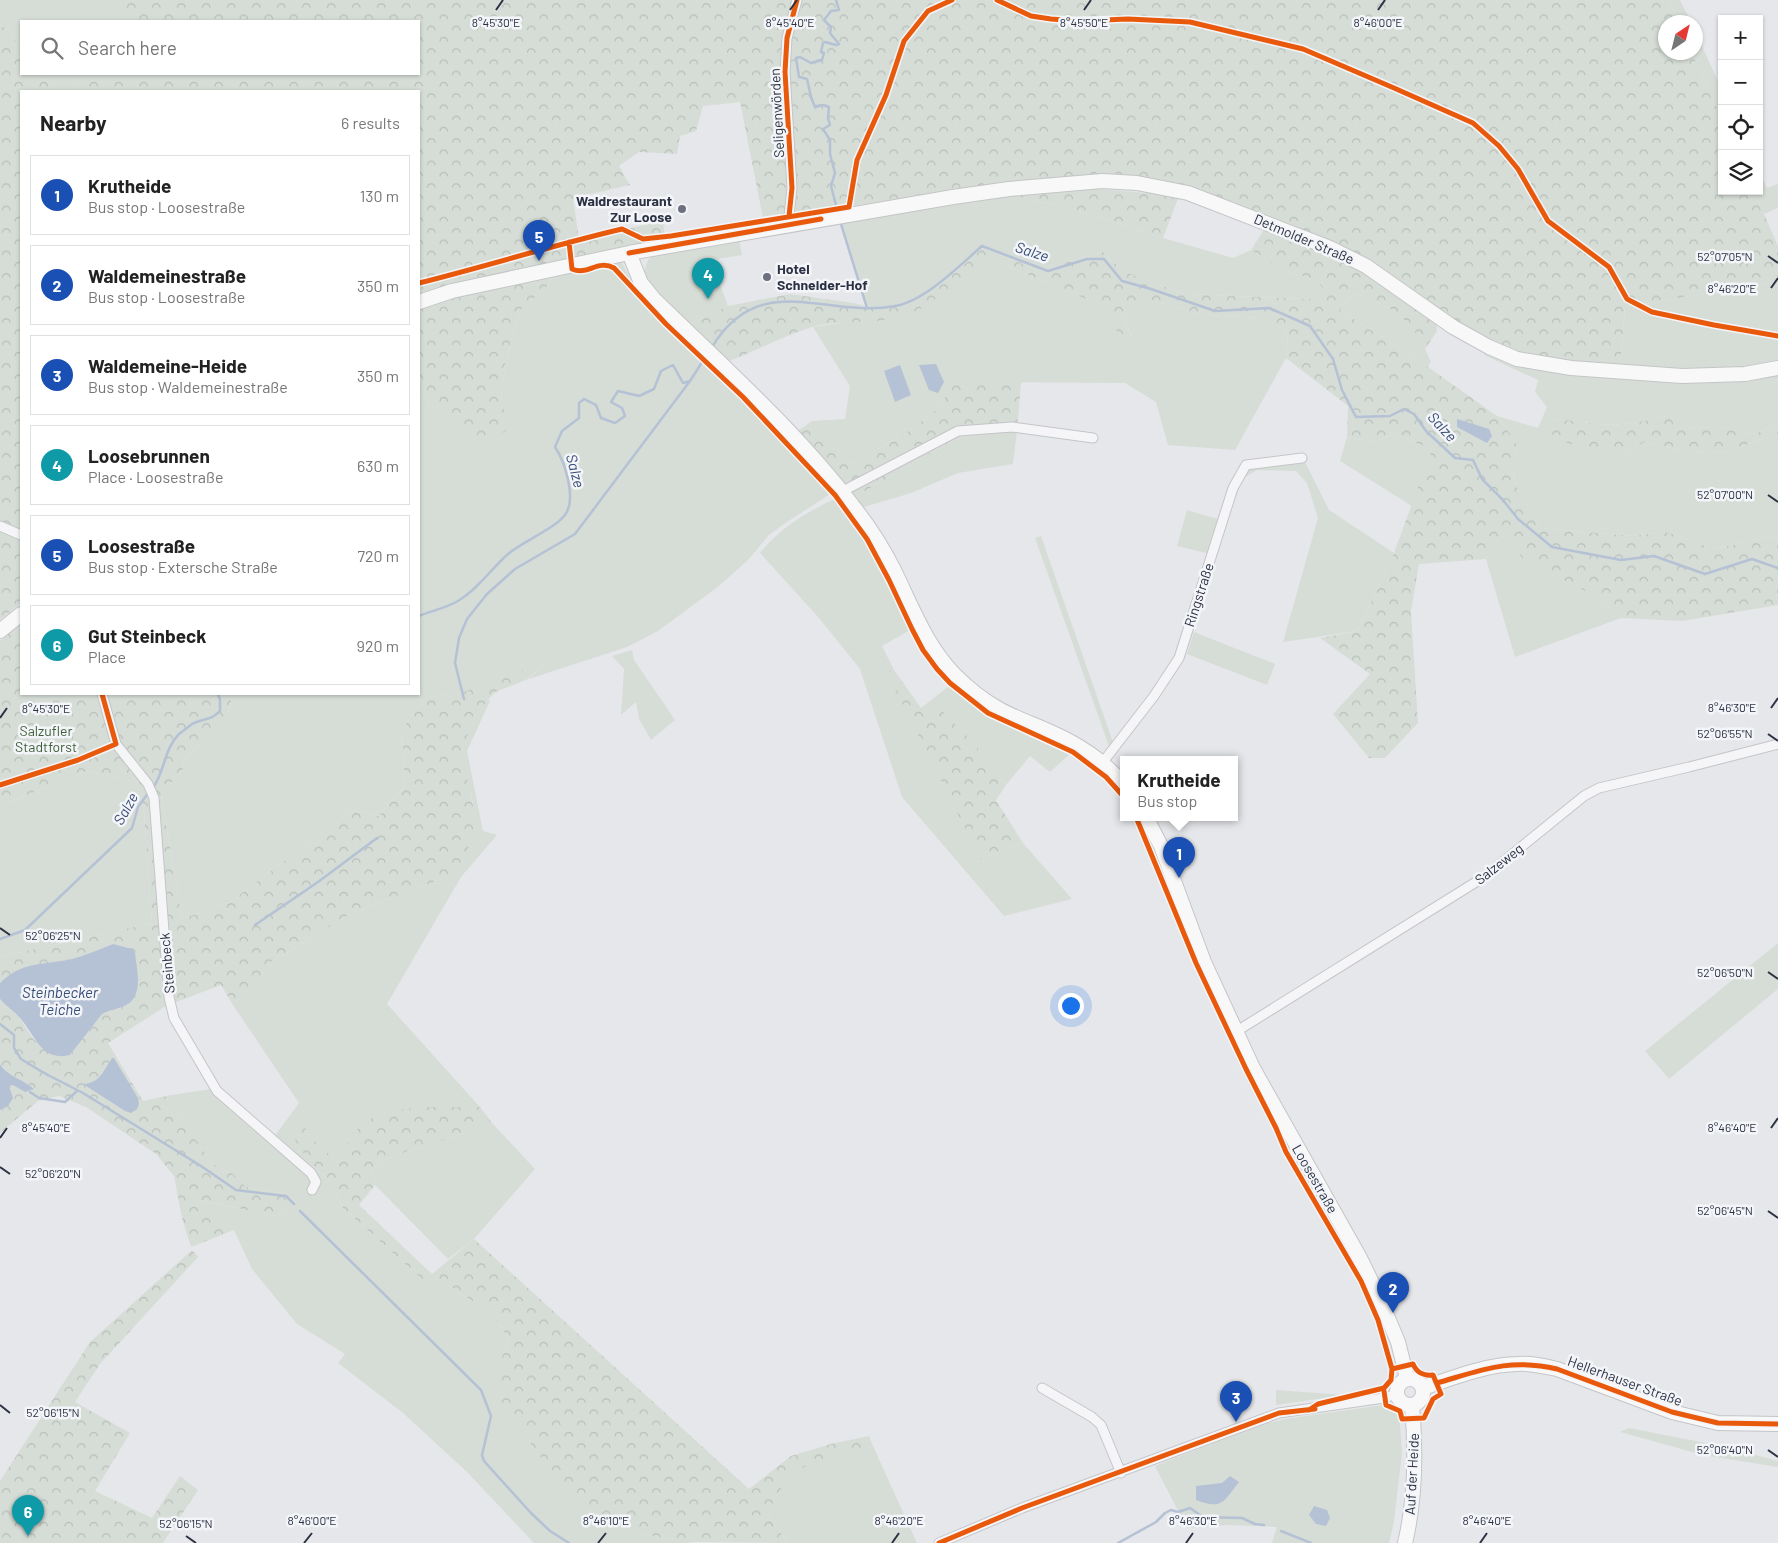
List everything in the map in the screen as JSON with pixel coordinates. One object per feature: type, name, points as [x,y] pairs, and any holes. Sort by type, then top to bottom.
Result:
[{"type":"street","name":"Seligenwörden","points":[[791,225],[789,216],[792,188],[785,72],[787,38],[797,0]]},
{"type":"street","name":"Detmolder Straße","points":[[420,302],[452,291],[629,253],[839,216],[1009,189],[1102,181],[1137,183],[1188,193],[1330,248],[1366,266],[1453,327],[1489,348],[1517,359],[1571,368],[1682,376],[1745,374],[1778,368]]},
{"type":"street","points":[[629,253],[641,283],[654,299],[786,429],[841,492],[878,541],[923,632],[939,658],[975,693],[998,709],[1080,747],[1102,762],[1120,780]]},
{"type":"street","points":[[841,492],[958,431],[1012,427],[1093,438]]},
{"type":"street","name":"Ringstraße","points":[[1102,762],[1143,710],[1179,658],[1233,488],[1246,464],[1302,458]]},
{"type":"street","points":[[0,526],[20,535]]},
{"type":"street","points":[[0,631],[20,615]]},
{"type":"street","name":"Steinbeck","points":[[102,695],[116,744],[148,784],[154,798],[169,997],[174,1018],[217,1091],[311,1173],[316,1182],[312,1190]]},
{"type":"street","name":"Salzeweg","points":[[1237,1031],[1484,877],[1584,796],[1599,788],[1689,768],[1778,744]]},
{"type":"street","name":"Loosestraße","points":[[1148,821],[1161,846],[1204,962],[1253,1068],[1372,1282],[1398,1342],[1408,1378]]},
{"type":"street","name":"Hellerhauser Straße","points":[[1423,1388],[1499,1365],[1543,1366],[1557,1369],[1672,1412],[1708,1421],[1718,1423],[1778,1424]]},
{"type":"street","points":[[1408,1378],[1417,1380],[1423,1388],[1424,1394],[1422,1399],[1412,1405],[1402,1403],[1397,1394],[1399,1384],[1408,1378]]},
{"type":"street","points":[[1042,1388],[1092,1417],[1102,1425],[1121,1473]]},
{"type":"street","points":[[939,1543],[1022,1508],[1279,1414],[1384,1398],[1397,1394]]},
{"type":"street","name":"Auf der Heide","points":[[1405,1543],[1410,1520],[1416,1460],[1412,1405]]},
{"type":"green space","points":[[0,0],[119,0],[129,20],[20,20],[20,47],[0,24]]},
{"type":"green space","points":[[119,0],[1669,0],[1676,15],[1658,15],[1658,60],[1695,60],[1718,111],[1718,195],[1756,195],[1778,246],[1778,282],[1625,307],[1620,368],[1534,358],[1486,341],[1374,266],[1136,179],[945,193],[763,218],[740,102],[703,106],[696,131],[680,136],[677,154],[639,152],[619,166],[630,185],[573,198],[579,239],[663,221],[665,239],[624,247],[622,250],[420,299],[420,90],[71,90],[81,75],[420,75],[420,20],[129,20]]},
{"type":"green space","points":[[1669,0],[1680,0],[1688,15],[1676,15]]},
{"type":"green space","points":[[0,24],[20,47],[20,75],[42,75],[54,90],[20,90],[20,604],[0,620]]},
{"type":"green space","points":[[1703,48],[1718,81],[1718,111],[1695,60],[1703,60]]},
{"type":"green space","points":[[42,75],[81,75],[71,90],[54,90]]},
{"type":"green space","points":[[1763,180],[1767,188],[1778,184],[1778,208],[1764,214],[1756,195],[1763,195]]},
{"type":"green space","points":[[1078,187],[1179,196],[1163,238],[1057,204],[1031,201],[1013,194]]},
{"type":"green space","points":[[1013,194],[1031,201],[1057,204],[1233,258],[1251,250],[1284,270],[1315,281],[1323,288],[1323,291],[1316,297],[1309,299],[1184,294],[1123,271],[1103,252],[1041,271],[983,248],[942,283],[908,304],[868,309],[839,221]]},
{"type":"green space","points":[[1266,226],[1360,269],[1436,320],[1437,331],[1425,349],[1413,329],[1405,321],[1389,308],[1379,303],[1357,294],[1348,298],[1340,310],[1428,367],[1497,416],[1516,442],[1514,482],[1540,528],[1632,536],[1666,532],[1715,549],[1768,537],[1778,539],[1778,605],[1682,621],[1621,618],[1605,604],[1580,588],[1527,563],[1502,536],[1486,559],[1419,564],[1411,611],[1418,723],[1385,758],[1369,758],[1333,714],[1370,674],[1320,638],[1358,631],[1394,553],[1432,449],[1393,434],[1375,442],[1347,437],[1348,406],[1286,358],[1288,331],[1262,318],[1202,315],[1145,298],[1124,316],[1132,339],[1118,334],[1107,308],[988,258],[943,294],[924,307],[902,317],[877,321],[824,324],[812,327],[727,362],[687,325],[728,306],[790,294],[853,303],[866,306],[868,309],[908,304],[942,283],[983,248],[1041,271],[1103,252],[1123,271],[1184,294],[1309,299],[1320,294],[1323,288],[1315,281],[1284,270],[1251,250]]},
{"type":"green space","points":[[739,239],[742,255],[711,260],[728,306],[687,325],[651,285],[645,272],[648,261],[652,255]]},
{"type":"green space","points":[[619,257],[631,280],[664,315],[753,401],[835,491],[769,535],[748,560],[719,586],[658,631],[627,647],[529,679],[542,665],[547,663],[466,691],[423,699],[402,730],[405,786],[379,816],[352,810],[230,902],[182,919],[161,794],[182,771],[185,757],[225,723],[233,695],[420,695],[420,395],[460,432],[501,400],[505,365],[515,325],[522,308],[545,290],[556,270]]},
{"type":"green space","points":[[988,258],[1107,308],[1118,333],[1132,338],[1124,316],[1145,298],[1202,315],[1262,318],[1288,331],[1286,358],[1235,450],[1168,445],[1156,402],[1125,383],[954,382],[939,408],[909,431],[851,465],[812,421],[845,419],[850,386],[813,327],[913,312],[938,296]]},
{"type":"green space","points":[[556,270],[545,290],[522,308],[515,325],[505,365],[501,400],[510,428],[483,446],[460,432],[420,395],[420,305]]},
{"type":"green space","points":[[1778,282],[1778,424],[1753,435],[1717,427],[1677,428],[1670,415],[1617,425],[1568,420],[1549,421],[1597,449],[1622,457],[1644,442],[1694,453],[1729,451],[1778,434],[1778,539],[1768,537],[1715,549],[1666,532],[1632,536],[1540,528],[1514,482],[1516,442],[1497,416],[1538,428],[1547,407],[1535,392],[1538,380],[1484,355],[1487,351],[1620,368],[1625,307]]},
{"type":"green space","points":[[1357,294],[1392,310],[1407,322],[1424,346],[1431,362],[1428,367],[1340,310],[1348,298]]},
{"type":"green space","points":[[954,382],[1021,382],[1017,431],[969,435],[947,444],[853,498],[796,432],[812,421],[851,465],[909,431],[939,408]]},
{"type":"green space","points":[[1670,415],[1677,428],[1717,427],[1753,435],[1778,424],[1778,434],[1729,451],[1694,453],[1644,442],[1622,457],[1597,449],[1563,442],[1546,430],[1549,421],[1556,420],[1617,425]]},
{"type":"green space","points":[[1017,431],[1013,464],[958,473],[911,493],[861,508],[853,498],[947,444],[969,435]]},
{"type":"green space","points":[[1393,434],[1432,449],[1412,506],[1340,461],[1347,437],[1375,442]]},
{"type":"green space","points":[[1304,460],[1329,510],[1394,553],[1358,631],[1283,642],[1318,518],[1307,483],[1296,471],[1257,470],[1238,481],[1248,468]]},
{"type":"green space","points":[[835,499],[865,540],[887,580],[910,630],[882,646],[894,670],[887,671],[980,859],[1023,843],[1072,899],[1004,916],[902,797],[860,669],[819,618],[760,553],[785,528],[814,509]]},
{"type":"green space","points":[[1187,510],[1221,520],[1211,554],[1177,546]]},
{"type":"green space","points":[[1041,536],[1114,745],[1110,749],[1035,538]]},
{"type":"green space","points":[[1502,536],[1527,563],[1580,588],[1605,604],[1621,618],[1515,657],[1486,559]]},
{"type":"green space","name":"Salzufler Stadtforst","points":[[20,625],[20,695],[233,695],[225,723],[185,757],[182,771],[161,794],[182,919],[230,902],[352,810],[379,816],[405,786],[402,730],[423,699],[466,691],[544,663],[528,679],[496,692],[488,699],[471,726],[461,752],[474,810],[474,829],[467,852],[455,874],[354,912],[269,963],[270,967],[233,1005],[221,985],[166,1006],[108,1043],[143,1101],[165,1096],[213,1164],[233,1174],[246,1187],[286,1194],[296,1202],[280,1217],[199,1200],[234,1230],[191,1247],[182,1218],[174,1176],[156,1154],[86,1107],[59,1096],[38,1101],[0,1133],[0,1110],[8,1106],[8,1086],[13,1085],[25,1092],[30,1085],[11,1076],[0,1064],[0,999],[19,1017],[34,1040],[70,1055],[102,1014],[124,1006],[133,999],[137,991],[135,975],[113,944],[72,959],[25,967],[8,976],[0,983],[0,957],[152,923],[144,812],[141,794],[136,782],[87,771],[0,806],[0,641]],"holes":[[[112,1058],[125,1111],[84,1084],[94,1081],[104,1071]]]},
{"type":"green space","points":[[1194,632],[1275,664],[1267,685],[1187,654]]},
{"type":"green space","points":[[632,650],[634,660],[675,720],[651,740],[639,719],[636,702],[621,715],[624,669],[612,656]]},
{"type":"green space","points":[[894,670],[921,708],[943,712],[972,741],[1006,785],[996,800],[1023,843],[980,859],[886,671]]},
{"type":"green space","points":[[949,686],[986,714],[1071,753],[1050,772],[1030,756],[1006,785],[972,741],[921,708]]},
{"type":"green space","points":[[488,699],[490,701],[467,751],[483,831],[497,835],[461,877],[387,1004],[480,1107],[423,1107],[339,1163],[308,1135],[301,1118],[311,1165],[329,1179],[343,1208],[424,1281],[432,1274],[489,1312],[502,1327],[509,1342],[498,1365],[589,1510],[637,1533],[693,1543],[534,1543],[466,1471],[403,1413],[338,1363],[345,1354],[297,1324],[252,1269],[234,1230],[198,1200],[280,1217],[296,1202],[286,1194],[246,1187],[233,1174],[213,1164],[165,1096],[211,1089],[271,1141],[299,1103],[233,1005],[270,967],[269,963],[354,912],[455,874],[469,846],[474,826],[471,795],[462,764],[462,748],[472,725]]},
{"type":"green space","points":[[87,771],[136,782],[141,794],[144,812],[152,923],[0,957],[0,806]]},
{"type":"green space","points":[[1778,943],[1778,989],[1669,1079],[1645,1051]]},
{"type":"green space","points":[[423,1107],[480,1107],[493,1124],[405,1152],[380,1162],[371,1172],[375,1185],[359,1205],[432,1274],[425,1282],[343,1208],[329,1179],[311,1165],[290,1132],[301,1117],[308,1135],[339,1163],[349,1140],[365,1122],[385,1112]]},
{"type":"green space","points":[[493,1124],[535,1169],[474,1239],[448,1259],[375,1185],[371,1172],[380,1162],[405,1152]]},
{"type":"green space","points":[[474,1239],[749,1489],[791,1456],[831,1444],[869,1436],[873,1446],[810,1463],[786,1480],[768,1513],[787,1543],[687,1542],[637,1533],[589,1510],[558,1482],[498,1397],[498,1365],[509,1342],[502,1327],[489,1312],[432,1274]]},
{"type":"green space","points":[[192,1250],[198,1257],[100,1364],[75,1402],[130,1433],[95,1491],[152,1518],[180,1476],[198,1490],[163,1543],[0,1543],[0,1481],[90,1342]]},
{"type":"green space","points":[[1276,1390],[1345,1395],[1276,1405]]},
{"type":"green space","points":[[1383,1405],[1399,1412],[1402,1453],[1394,1521],[1389,1543],[1272,1543],[1277,1527],[1230,1525],[1187,1528],[1155,1466],[1260,1425],[1291,1418]]},
{"type":"green space","points":[[1629,1428],[1721,1446],[1778,1461],[1778,1467],[1703,1455],[1620,1432]]},
{"type":"green space","points":[[873,1446],[917,1543],[787,1543],[768,1513],[786,1480],[811,1462]]},
{"type":"water","points":[[936,364],[944,382],[938,393],[929,390],[919,365]]},
{"type":"water","points":[[900,365],[911,395],[895,402],[884,371]]},
{"type":"water","points":[[1457,419],[1489,429],[1492,436],[1487,443],[1457,427]]},
{"type":"water","name":"Steinbecker Teiche","points":[[113,944],[132,949],[135,953],[138,984],[134,998],[122,1007],[102,1014],[70,1055],[52,1055],[45,1051],[20,1018],[0,999],[0,983],[8,976],[25,967],[72,959]]},
{"type":"water","points":[[112,1058],[114,1058],[138,1098],[139,1104],[137,1109],[131,1113],[83,1084],[97,1079]]},
{"type":"water","points":[[0,1064],[11,1075],[34,1089],[25,1092],[13,1085],[9,1086],[13,1098],[8,1106],[0,1110]]},
{"type":"water","points":[[1230,1476],[1239,1482],[1222,1502],[1212,1504],[1196,1500],[1196,1486],[1222,1483]]},
{"type":"water","points":[[1314,1506],[1327,1510],[1330,1518],[1326,1526],[1316,1524],[1309,1515]]},
{"type":"waterway","points":[[836,0],[839,10],[831,11],[824,20],[831,27],[830,33],[839,44],[823,43],[821,52],[824,53],[822,60],[811,63],[800,57],[796,58],[799,77],[807,79],[815,107],[823,105],[829,107],[828,118],[830,125],[823,129],[830,140],[830,154],[835,173],[831,186],[836,205]]},
{"type":"waterway","points":[[841,224],[867,308]]},
{"type":"waterway","name":"Salze","points":[[712,347],[731,323],[751,309],[773,303],[796,302],[869,308],[906,303],[941,282],[982,246],[1048,271],[1087,259],[1104,259],[1122,281],[1215,311],[1269,308],[1310,326],[1333,359],[1342,390],[1356,417],[1390,416],[1404,409],[1414,414],[1426,431],[1455,458],[1473,460],[1482,479],[1503,500],[1518,519],[1552,547],[1621,560],[1654,556],[1705,574],[1752,559],[1778,568]]},
{"type":"waterway","name":"Salze","points":[[420,616],[458,601],[478,585],[508,554],[553,526],[565,515],[570,500],[570,490],[566,471],[555,447],[562,431],[579,418],[579,403],[584,399],[596,405],[601,418],[615,423],[625,416],[622,408],[611,402],[618,391],[639,396],[654,389],[661,371],[673,365],[683,383],[690,381],[706,356]]},
{"type":"waterway","points":[[464,699],[455,663],[459,638],[467,619],[487,594],[515,569],[575,534],[690,381]]},
{"type":"waterway","name":"Salze","points":[[153,788],[170,746],[179,734],[192,724],[210,718],[220,711],[218,695]]},
{"type":"waterway","name":"Salze","points":[[0,939],[25,930],[132,828],[138,807],[149,792]]},
{"type":"waterway","points":[[255,925],[318,882],[377,838]]},
{"type":"waterway","points":[[0,1024],[14,1035],[14,1048],[21,1059],[83,1093],[201,1166],[236,1190],[286,1196],[294,1204]]},
{"type":"waterway","points":[[30,1092],[39,1098],[65,1102],[77,1091]]},
{"type":"waterway","points":[[300,1211],[481,1390],[491,1416],[482,1455],[484,1461],[531,1513],[550,1531],[569,1543]]},
{"type":"waterway","points":[[1118,1543],[1156,1522],[1171,1510],[1178,1512],[1190,1508],[1203,1517],[1242,1518],[1255,1524],[1264,1525]]},
{"type":"waterway","points":[[1281,1531],[1311,1543]]},
{"type":"cycle path","points":[[789,216],[792,188],[785,72],[787,38],[797,0]]},
{"type":"cycle path","points":[[420,283],[622,229],[643,239],[849,207],[857,160],[886,95],[904,41],[928,11],[952,0]]},
{"type":"cycle path","points":[[997,0],[1031,16],[1051,19],[1079,21],[1128,19],[1190,22],[1303,49],[1394,88],[1473,123],[1499,146],[1518,169],[1548,221],[1609,267],[1627,299],[1652,312],[1778,336]]},
{"type":"cycle path","points":[[629,253],[821,219]]},
{"type":"cycle path","points":[[569,242],[572,269],[583,271],[603,265],[614,268],[666,324],[743,397],[835,495],[867,539],[923,650],[950,683],[988,713],[1073,752],[1106,777],[1120,793]]},
{"type":"cycle path","points":[[0,785],[78,760],[116,744],[102,695]]},
{"type":"cycle path","points":[[1138,821],[1196,963],[1246,1069],[1286,1152],[1361,1281],[1378,1320],[1392,1369],[1391,1380],[1384,1388],[1318,1404],[1309,1410]]},
{"type":"cycle path","points":[[1384,1391],[1386,1405],[1400,1411],[1402,1419],[1424,1418],[1433,1399],[1441,1394],[1433,1375],[1421,1373],[1416,1370],[1413,1364],[1392,1369]]},
{"type":"cycle path","points":[[1437,1383],[1496,1367],[1510,1365],[1540,1366],[1557,1369],[1672,1412],[1718,1423],[1778,1424]]},
{"type":"cycle path","points":[[939,1543],[1022,1508],[1279,1413],[1315,1409]]},
{"type":"place","name":"Waldrestaurant Zur Loose","points":[[682,209]]},
{"type":"place","name":"Loosestraße","points":[[539,261]]},
{"type":"place","name":"Hotel Schneider-Hof","points":[[767,277]]},
{"type":"place","name":"Loosebrunnen","points":[[708,299]]},
{"type":"place","name":"Krutheide","points":[[1179,878]]},
{"type":"place","name":"Waldemeinestraße","points":[[1393,1313]]},
{"type":"place","name":"Waldemeine-Heide","points":[[1236,1422]]},
{"type":"place","name":"Gut Steinbeck","points":[[28,1536]]}]
